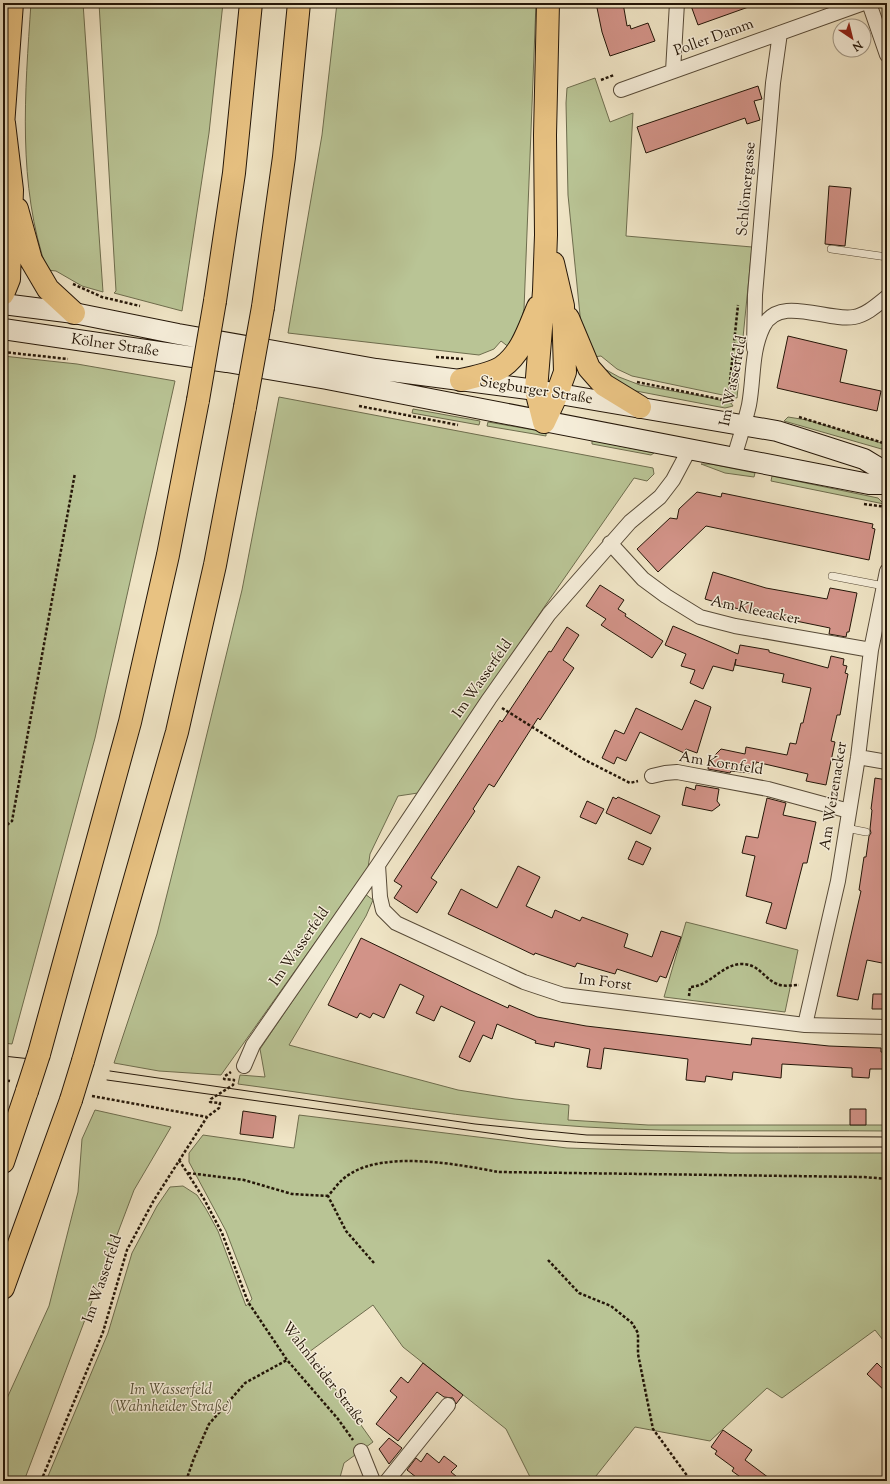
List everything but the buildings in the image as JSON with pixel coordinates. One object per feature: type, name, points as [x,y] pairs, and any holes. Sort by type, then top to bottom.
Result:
[{"type":"highway","points":[[12,3],[3,125],[12,190],[31,260],[48,289],[74,313]]},
{"type":"highway","points":[[3,1162],[39,1054],[130,722],[168,554],[198,400],[215,301],[234,173],[251,3]]},
{"type":"highway","points":[[3,1288],[71,1100],[177,732],[215,565],[263,307],[284,157],[299,3]]},
{"type":"highway","points":[[544,422],[536,390],[544,291],[546,234],[545,136],[548,3]]},
{"type":"highway","points":[[3,294],[9,279],[12,190]]},
{"type":"highway","points":[[546,234],[563,306],[589,368],[604,385],[640,407]]},
{"type":"highway","points":[[461,380],[501,368],[513,357],[523,341],[544,291]]},
{"type":"highway","points":[[544,422],[565,372],[563,306]]},
{"type":"main road","name":"Kölner Straße","points":[[3,304],[74,313],[178,334]]},
{"type":"main road","name":"Kölner Straße","points":[[3,329],[227,362]]},
{"type":"main road","name":"Siegburger Straße","points":[[178,334],[376,369],[536,390],[777,431],[864,459],[887,473]]},
{"type":"main road","name":"Siegburger Straße","points":[[227,362],[869,484],[887,484]]},
{"type":"street","points":[[673,71],[677,3]]},
{"type":"street","name":"Poller Damm","points":[[621,90],[864,3]]},
{"type":"street","points":[[869,3],[887,55]]},
{"type":"street","name":"Schlömergasse","points":[[754,348],[756,290],[773,83],[780,32]]},
{"type":"street","name":"Im Wasserfeld","points":[[734,458],[750,395],[754,348],[766,322],[778,314],[786,311],[799,311],[841,318],[856,317],[866,313],[887,297]]},
{"type":"street","name":"Im Wasserfeld","points":[[244,1066],[253,1045],[378,866],[489,699],[550,614],[610,543],[630,522],[660,497],[673,480],[689,450]]},
{"type":"street","name":"Am Kleeacker","points":[[610,543],[644,579],[666,596],[700,617],[734,626],[871,650]]},
{"type":"street","name":"Am Weizenacker","points":[[805,1025],[838,882],[858,757],[871,650],[887,571]]},
{"type":"street","points":[[858,757],[887,762]]},
{"type":"street","name":"Am Kornfeld","points":[[652,776],[666,773],[685,774],[768,789],[849,811]]},
{"type":"street","name":"Im Forst","points":[[378,866],[380,897],[383,910],[396,923],[524,982],[563,995],[805,1025],[887,1027]]},
{"type":"street","points":[[387,1481],[448,1405]]},
{"type":"street","points":[[361,1451],[373,1481]]},
{"type":"lane","points":[[831,249],[887,257]]},
{"type":"lane","points":[[832,576],[884,586]]},
{"type":"lane","points":[[846,828],[866,832]]},
{"type":"path","points":[[102,297],[147,307]]},
{"type":"path","points":[[3,352],[74,360]]},
{"type":"path","points":[[433,356],[467,359]]},
{"type":"path","points":[[357,405],[459,425]]},
{"type":"path","points":[[797,416],[887,444]]},
{"type":"path","points":[[3,828],[12,821],[75,473]]},
{"type":"path","points":[[489,699],[584,760],[630,783],[652,776]]},
{"type":"path","points":[[682,1010],[689,995],[690,987],[704,984],[725,969],[741,964],[754,967],[778,985],[815,984]]},
{"type":"path","name":"Im Wasserfeld","points":[[40,1481],[103,1332],[127,1250],[154,1200],[207,1117],[220,1108],[220,1103],[210,1102],[211,1099],[233,1085],[234,1080],[224,1079],[225,1076],[244,1066]]},
{"type":"path","points":[[95,1096],[207,1117]]},
{"type":"path","name":"Wahnheider Straße","points":[[179,1160],[222,1233],[248,1302],[287,1360],[338,1419],[361,1451]]},
{"type":"path","points":[[187,1173],[244,1180],[292,1194],[328,1196],[349,1174],[360,1169],[380,1163],[411,1161],[456,1164],[498,1172],[864,1177],[887,1179]]},
{"type":"path","points":[[328,1196],[346,1231],[374,1262]]},
{"type":"path","points":[[548,1260],[579,1293],[611,1306],[632,1323],[638,1333],[638,1354],[653,1429],[691,1481]]},
{"type":"path","points":[[186,1481],[209,1424],[245,1384],[287,1360]]},
{"type":"green space","points":[[31,3],[83,3],[103,292],[82,286],[56,271],[47,270],[37,238],[27,172],[26,138],[27,70]]},
{"type":"green space","points":[[99,3],[223,3],[209,133],[182,311],[114,293],[116,291]]},
{"type":"green space","points":[[337,3],[536,3],[524,309],[519,331],[510,348],[501,341],[494,349],[479,355],[288,333],[322,135]]},
{"type":"green space","points":[[595,78],[610,122],[633,113],[626,236],[752,247],[737,398],[632,376],[617,369],[601,356],[593,357],[581,325],[568,195],[566,103],[567,88]]},
{"type":"green space","points":[[3,356],[77,364],[175,381],[95,738],[12,1044],[3,1043]]},
{"type":"green space","points":[[601,367],[619,377],[640,385],[711,398],[731,403],[733,406],[725,408],[636,391],[617,383]]},
{"type":"green space","points":[[279,397],[653,468],[654,474],[647,481],[634,478],[418,793],[398,796],[370,854],[368,868],[221,1075],[159,1071],[114,1063],[157,934],[195,783],[242,590]]},
{"type":"green space","points":[[413,409],[480,421],[479,425],[412,413]]},
{"type":"green space","points":[[788,417],[807,420],[884,444],[886,447],[885,450],[784,421]]},
{"type":"green space","points":[[488,422],[546,432],[546,436],[487,426]]},
{"type":"green space","points":[[592,440],[654,453],[651,455],[592,444]]},
{"type":"green space","points":[[701,464],[711,464],[755,473],[754,477],[725,473]]},
{"type":"green space","points":[[772,476],[878,498],[884,504],[771,481]]},
{"type":"green space","points":[[365,894],[373,900],[366,916],[289,1045],[458,1090],[515,1099],[569,1105],[568,1120],[648,1125],[887,1125],[887,1131],[699,1131],[624,1129],[543,1124],[455,1114],[238,1084],[240,1075],[265,1077],[260,1049]]},
{"type":"green space","points":[[686,922],[798,950],[785,1012],[664,997]]},
{"type":"green space","points":[[95,1110],[171,1127],[134,1190],[24,1481],[3,1481],[3,1407],[49,1306],[78,1192],[82,1139]]},
{"type":"green space","name":"Im Wasserfeld (Wahnheider Straße)","points":[[299,1115],[567,1148],[731,1153],[887,1153],[887,1345],[875,1330],[782,1398],[767,1388],[710,1441],[635,1427],[592,1481],[532,1481],[506,1429],[403,1347],[373,1305],[309,1352],[373,1442],[344,1463],[339,1481],[46,1481],[108,1333],[132,1253],[157,1206],[170,1187],[183,1186],[197,1195],[218,1231],[246,1306],[252,1299],[226,1231],[189,1162],[189,1153],[203,1135],[294,1148]]},
{"type":"tram line","points":[[3,1056],[31,1059]]},
{"type":"tram line","points":[[110,1071],[475,1124],[587,1135],[887,1137]]},
{"type":"tram line","points":[[107,1080],[532,1139],[665,1146],[887,1147]]}]
